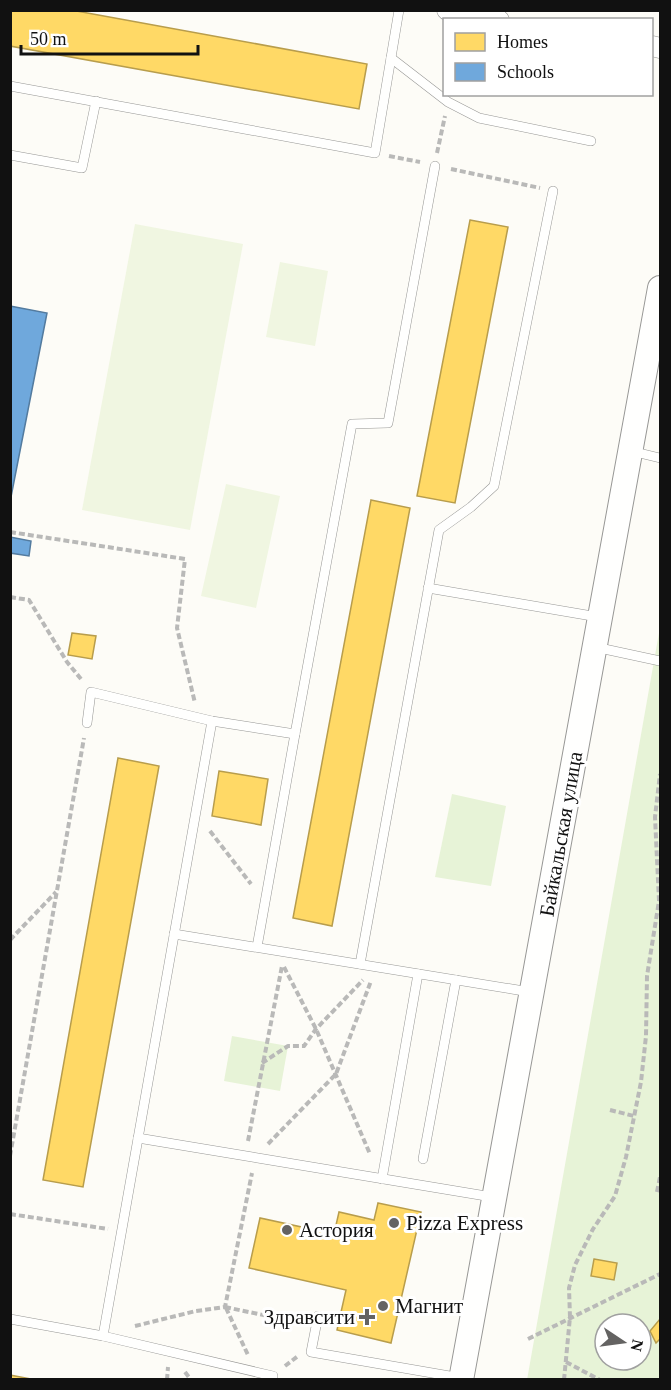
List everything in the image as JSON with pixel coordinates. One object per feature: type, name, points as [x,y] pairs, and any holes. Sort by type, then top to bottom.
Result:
[{"type":"street","points":[[447,10],[489,18]]},
{"type":"street","name":"Байкальская улица","points":[[461,1379],[660,288]]},
{"type":"lane","points":[[10,86],[375,153],[399,10]]},
{"type":"lane","points":[[391,58],[448,102],[478,118],[591,141]]},
{"type":"lane","points":[[10,155],[82,168],[96,101]]},
{"type":"lane","points":[[257,947],[352,424],[388,423],[435,166]]},
{"type":"lane","points":[[360,964],[439,530],[471,507],[494,486],[552,190]]},
{"type":"lane","points":[[631,452],[660,458]]},
{"type":"lane","points":[[428,588],[600,618]]},
{"type":"lane","points":[[595,647],[660,661]]},
{"type":"lane","points":[[87,723],[91,692],[212,721],[295,734]]},
{"type":"lane","points":[[103,1336],[212,721]]},
{"type":"lane","points":[[174,934],[532,993]]},
{"type":"lane","points":[[382,1179],[418,974]]},
{"type":"lane","points":[[423,1159],[456,980]]},
{"type":"lane","points":[[138,1138],[495,1198]]},
{"type":"lane","points":[[10,1319],[103,1336],[273,1378]]},
{"type":"lane","points":[[318,1321],[311,1352],[461,1379]]},
{"type":"path","points":[[435,166],[448,102]]},
{"type":"path","points":[[375,153],[552,190]]},
{"type":"path","points":[[10,532],[185,559],[177,628],[192,692]]},
{"type":"path","points":[[10,597],[28,600],[67,662],[91,692]]},
{"type":"path","points":[[10,1156],[87,723]]},
{"type":"path","points":[[564,1380],[570,1317],[569,1288],[574,1265],[593,1229],[615,1196],[634,1116],[644,1053],[647,976],[658,901],[655,818],[660,774]]},
{"type":"path","points":[[196,813],[265,901]]},
{"type":"path","points":[[10,940],[57,891]]},
{"type":"path","points":[[256,1372],[225,1307],[250,1157],[262,1063],[284,952]]},
{"type":"path","points":[[283,965],[316,1029],[382,1179]]},
{"type":"path","points":[[262,1063],[288,1046],[304,1046],[316,1029],[376,967]]},
{"type":"path","points":[[250,1157],[336,1074],[376,967]]},
{"type":"path","points":[[610,1110],[634,1116]]},
{"type":"path","points":[[657,1192],[660,1178]]},
{"type":"path","points":[[10,1214],[110,1230]]},
{"type":"path","points":[[528,1339],[660,1274]]},
{"type":"path","points":[[103,1336],[163,1318],[225,1307],[318,1321]]},
{"type":"path","points":[[273,1378],[294,1358],[311,1352]]},
{"type":"path","points":[[566,1362],[600,1380]]},
{"type":"green space","points":[[135,224],[243,244],[190,530],[82,510]]},
{"type":"green space","points":[[280,262],[328,271],[315,346],[266,337]]},
{"type":"green space","points":[[226,484],[280,496],[256,608],[201,596]]},
{"type":"green space","points":[[660,628],[660,1379],[527,1380]]},
{"type":"green space","points":[[452,794],[506,806],[491,886],[435,877]]},
{"type":"green space","points":[[232,1036],[288,1046],[280,1091],[224,1081]]},
{"type":"building: Homes","points":[[10,10],[71,10],[367,64],[359,109],[10,46]]},
{"type":"building: Homes","points":[[470,220],[508,227],[455,503],[417,496]]},
{"type":"building: Homes","points":[[371,500],[410,508],[332,926],[293,918]]},
{"type":"building: Homes","points":[[72,633],[96,636],[92,659],[68,655]]},
{"type":"building: Homes","points":[[118,758],[159,766],[83,1187],[43,1180]]},
{"type":"building: Homes","points":[[219,771],[268,779],[261,825],[212,816]]},
{"type":"building: Homes","points":[[378,1203],[421,1212],[391,1343],[337,1330],[346,1290],[249,1268],[260,1218],[334,1234],[339,1212],[374,1220]]},
{"type":"building: Homes","points":[[594,1259],[617,1263],[614,1280],[591,1276]]},
{"type":"building: Homes","points":[[660,1319],[660,1339],[656,1343],[653,1337],[653,1327]]},
{"type":"building: Homes","points":[[10,1375],[36,1380],[10,1380]]},
{"type":"building: Schools","points":[[10,306],[47,313],[10,502]]},
{"type":"building: Schools","points":[[10,537],[31,541],[29,556],[10,553]]},
{"type":"place","name":"Pizza Express","points":[[394,1223]]},
{"type":"place","name":"Астория","points":[[287,1230]]},
{"type":"place","name":"Магнит","points":[[383,1306]]},
{"type":"place","name":"Здравсити","points":[[367,1317]]}]
